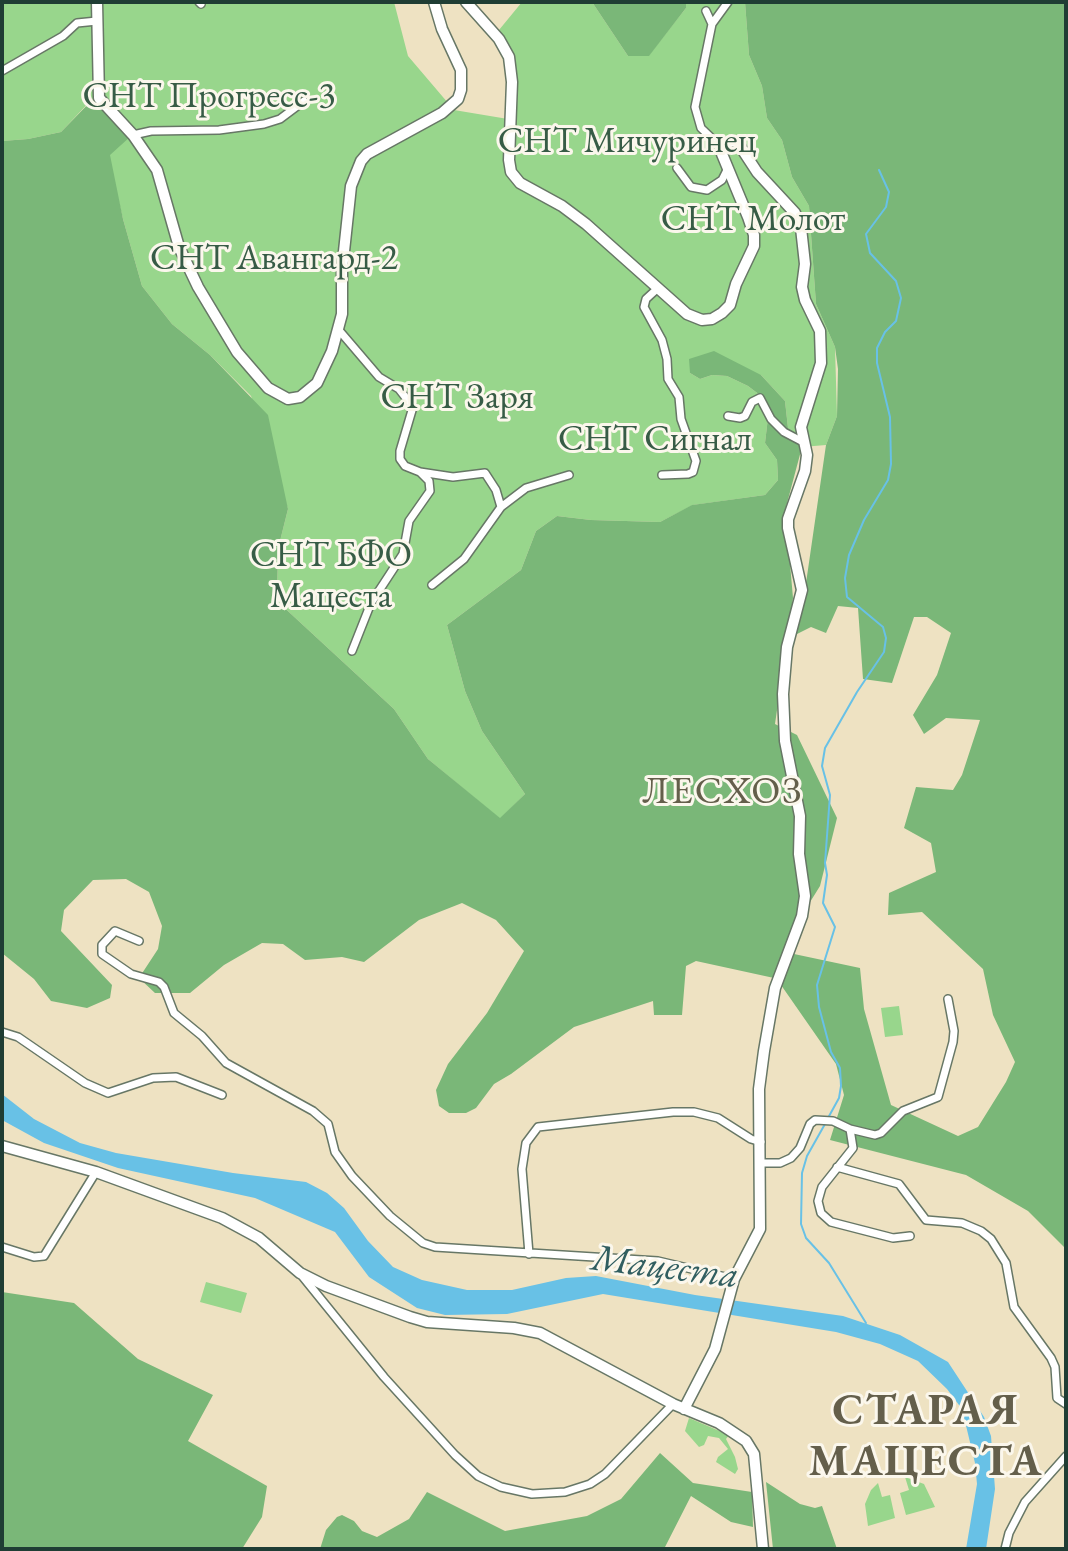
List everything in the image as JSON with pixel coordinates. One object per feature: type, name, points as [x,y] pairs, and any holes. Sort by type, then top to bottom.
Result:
[{"type":"street","points":[[97,2],[99,98],[133,135],[157,170],[179,247],[198,287],[237,352],[268,388],[288,399],[300,397],[310,390],[326,366],[338,329],[351,186],[361,161],[367,154],[442,113],[458,99],[461,90],[459,61],[442,29],[434,2]]},
{"type":"street","points":[[466,2],[499,39],[509,57],[512,82],[511,172],[520,183],[562,206],[586,224],[694,318],[712,319],[730,305],[754,246],[754,235],[722,148],[701,128],[695,107],[712,24],[728,2]]},
{"type":"street","points":[[706,11],[712,24]]},
{"type":"street","points":[[2,71],[63,36],[77,23],[97,21]]},
{"type":"street","points":[[133,135],[151,131],[219,130],[264,124],[280,119],[304,101]]},
{"type":"street","points":[[2,1146],[96,1172],[242,1227],[300,1273],[384,1377],[455,1455],[478,1476],[501,1487],[532,1494],[565,1492],[590,1484],[679,1406],[715,1349],[734,1279],[760,1229],[759,1089],[768,1021],[775,988],[802,916],[805,896],[799,854],[800,816],[785,741],[783,694],[787,647],[802,590],[788,519],[805,471],[807,455],[801,427],[821,363],[820,331],[802,287],[805,264],[801,228],[795,213],[757,172],[738,143],[728,142],[722,148]]},
{"type":"street","points":[[677,168],[691,187],[707,190],[722,180],[728,168]]},
{"type":"street","points":[[658,288],[646,299],[644,307],[662,340],[668,379],[679,397],[681,419],[696,461],[695,468],[688,474],[662,475]]},
{"type":"street","points":[[338,329],[344,332],[379,377],[399,389],[413,407],[401,443],[400,459],[405,466],[420,472],[453,477],[485,473],[496,490],[501,507]]},
{"type":"street","points":[[728,416],[745,416],[752,402],[760,398],[771,419],[784,432],[803,442]]},
{"type":"street","points":[[352,651],[371,603],[403,554],[409,521],[430,491],[429,481],[420,472]]},
{"type":"street","points":[[432,585],[464,559],[501,507],[526,488],[569,475]]},
{"type":"street","points":[[139,941],[115,931],[102,945],[102,954],[131,974],[159,982],[178,1017],[202,1036],[226,1063],[313,1111],[328,1124],[335,1152],[352,1176],[390,1216],[423,1243],[435,1247],[658,1261],[734,1279]]},
{"type":"street","points":[[761,1163],[780,1163],[791,1158],[800,1148],[812,1121],[833,1121],[870,1135],[881,1133],[903,1111],[938,1097],[953,1042],[948,999]]},
{"type":"street","points":[[2,1032],[18,1037],[74,1076],[108,1093],[153,1078],[176,1077],[222,1095]]},
{"type":"street","points":[[529,1254],[522,1169],[526,1143],[538,1127],[694,1112],[718,1118],[761,1142]]},
{"type":"street","points":[[850,1129],[853,1148],[819,1193],[818,1207],[831,1222],[893,1238],[910,1236]]},
{"type":"street","points":[[837,1167],[895,1182],[903,1186],[926,1220],[962,1223],[991,1239],[1006,1263],[1014,1307],[1054,1362],[1057,1398],[1066,1404]]},
{"type":"street","points":[[2,1247],[34,1257],[44,1256],[96,1172]]},
{"type":"street","points":[[300,1273],[326,1286],[422,1321],[540,1333],[679,1406],[729,1428],[746,1441],[754,1454],[763,1549]]},
{"type":"street","points":[[1005,1549],[1009,1533],[1025,1502],[1066,1456]]},
{"type":"green space","points":[[2,2],[394,2],[408,56],[454,110],[514,120],[516,65],[499,30],[522,2],[592,2],[628,56],[649,55],[686,8],[686,2],[745,2],[749,55],[762,86],[767,118],[782,140],[792,177],[809,206],[816,304],[835,347],[837,416],[826,445],[802,447],[788,428],[785,401],[761,375],[690,373],[700,379],[712,375],[727,376],[765,399],[769,409],[765,443],[777,460],[778,480],[765,495],[693,505],[660,522],[557,516],[536,531],[521,570],[447,625],[465,691],[482,731],[525,794],[500,819],[428,759],[394,709],[277,601],[278,549],[288,509],[251,396],[210,355],[172,324],[142,286],[94,97],[61,132],[2,141]]},
{"type":"green space","points":[[592,2],[686,2],[686,8],[649,56],[628,56]]},
{"type":"green space","points":[[745,2],[1066,2],[1066,1249],[1028,1211],[966,1175],[830,1140],[844,1095],[836,1064],[781,985],[794,954],[860,968],[864,1009],[891,1105],[958,1136],[978,1127],[1015,1062],[993,1015],[983,969],[922,912],[888,915],[889,893],[936,872],[931,843],[904,828],[916,787],[953,790],[962,775],[980,720],[946,718],[924,734],[913,715],[937,675],[951,633],[927,617],[914,617],[892,683],[863,679],[858,608],[838,606],[826,633],[811,627],[795,635],[805,590],[826,445],[837,416],[838,369],[835,347],[816,304],[809,206],[792,177],[782,140],[767,118],[762,86],[749,55]]},
{"type":"green space","points":[[95,97],[131,136],[110,155],[123,219],[142,286],[172,324],[210,355],[268,415],[288,509],[278,549],[277,601],[394,709],[428,759],[500,818],[525,794],[482,731],[465,691],[447,625],[521,570],[536,531],[557,516],[660,522],[692,505],[765,495],[778,480],[777,460],[765,443],[769,409],[765,399],[727,376],[712,375],[700,379],[690,373],[689,359],[714,351],[761,375],[785,401],[788,428],[802,447],[782,522],[788,541],[793,598],[775,724],[797,735],[837,818],[820,886],[774,978],[696,961],[686,966],[682,1015],[654,1015],[653,1001],[574,1027],[494,1084],[476,1108],[466,1113],[449,1113],[439,1106],[436,1090],[448,1064],[487,1013],[524,951],[496,920],[462,903],[419,920],[364,962],[342,957],[305,960],[283,944],[262,943],[224,965],[190,993],[155,993],[139,978],[158,949],[162,926],[149,892],[126,879],[93,880],[64,910],[61,931],[112,985],[110,998],[87,1008],[51,1001],[34,979],[2,953],[2,141],[61,132]]},
{"type":"green space","points":[[899,1006],[903,1035],[885,1037],[881,1008]]},
{"type":"green space","points":[[206,1282],[247,1293],[241,1313],[200,1302]]},
{"type":"green space","points":[[2,1292],[74,1303],[138,1359],[213,1395],[188,1441],[267,1486],[262,1517],[242,1549],[2,1549]]},
{"type":"green space","points":[[689,1418],[729,1435],[726,1439],[738,1469],[735,1474],[716,1462],[728,1449],[719,1438],[708,1436],[704,1445],[699,1447],[685,1431]]},
{"type":"green space","points":[[660,1453],[693,1483],[752,1492],[753,1527],[731,1522],[691,1496],[664,1549],[320,1549],[326,1530],[337,1517],[342,1515],[354,1521],[362,1531],[377,1537],[409,1519],[427,1492],[505,1531],[587,1516],[621,1499]]},
{"type":"green space","points":[[905,1477],[924,1484],[935,1507],[906,1515],[900,1493],[909,1490]]},
{"type":"green space","points":[[766,1482],[800,1504],[815,1508],[822,1506],[837,1549],[773,1549]]},
{"type":"green space","points":[[878,1483],[882,1497],[890,1495],[895,1518],[868,1526],[865,1504]]},
{"type":"water","points":[[2,1094],[34,1119],[80,1143],[116,1153],[306,1182],[327,1193],[344,1208],[368,1241],[393,1267],[422,1280],[467,1290],[512,1290],[566,1278],[596,1276],[695,1295],[843,1316],[900,1335],[948,1362],[984,1417],[991,1436],[995,1489],[986,1549],[966,1549],[977,1484],[962,1409],[947,1389],[918,1361],[880,1344],[836,1332],[603,1294],[507,1314],[445,1315],[417,1308],[369,1277],[335,1232],[255,1198],[118,1168],[44,1143],[2,1120]]},
{"type":"waterway","points":[[828,1118],[839,1098],[841,1086],[840,1068],[831,1052],[819,1007],[817,985],[835,927],[823,903],[830,795],[822,766],[825,748],[884,652],[886,638],[883,627],[847,597],[845,578],[849,555],[864,520],[888,480],[891,464],[890,417],[877,363],[877,348],[885,332],[896,321],[901,298],[896,281],[870,253],[866,234],[886,207],[889,192],[879,170]]},
{"type":"waterway","points":[[825,1124],[807,1156],[802,1173],[801,1224],[806,1238],[829,1263],[866,1323]]},
{"type":"district","name":"ЛЕСХОЗ","points":[[723,793]]},
{"type":"district","name":"СТАРАЯ МАЦЕСТА","points":[[926,1438]]},
{"type":"park label","name":"СНТ Прогресс-3","points":[[209,97]]},
{"type":"park label","name":"СНТ Мичуринец","points":[[627,142]]},
{"type":"park label","name":"СНТ Молот","points":[[753,220]]},
{"type":"park label","name":"СНТ Авангард-2","points":[[274,259]]},
{"type":"park label","name":"СНТ Заря","points":[[457,398]]},
{"type":"park label","name":"СНТ Сигнал","points":[[655,440]]},
{"type":"park label","name":"СНТ БФО Мацеста","points":[[331,576]]},
{"type":"water label","name":"Мацеста","points":[[665,1268]]}]
